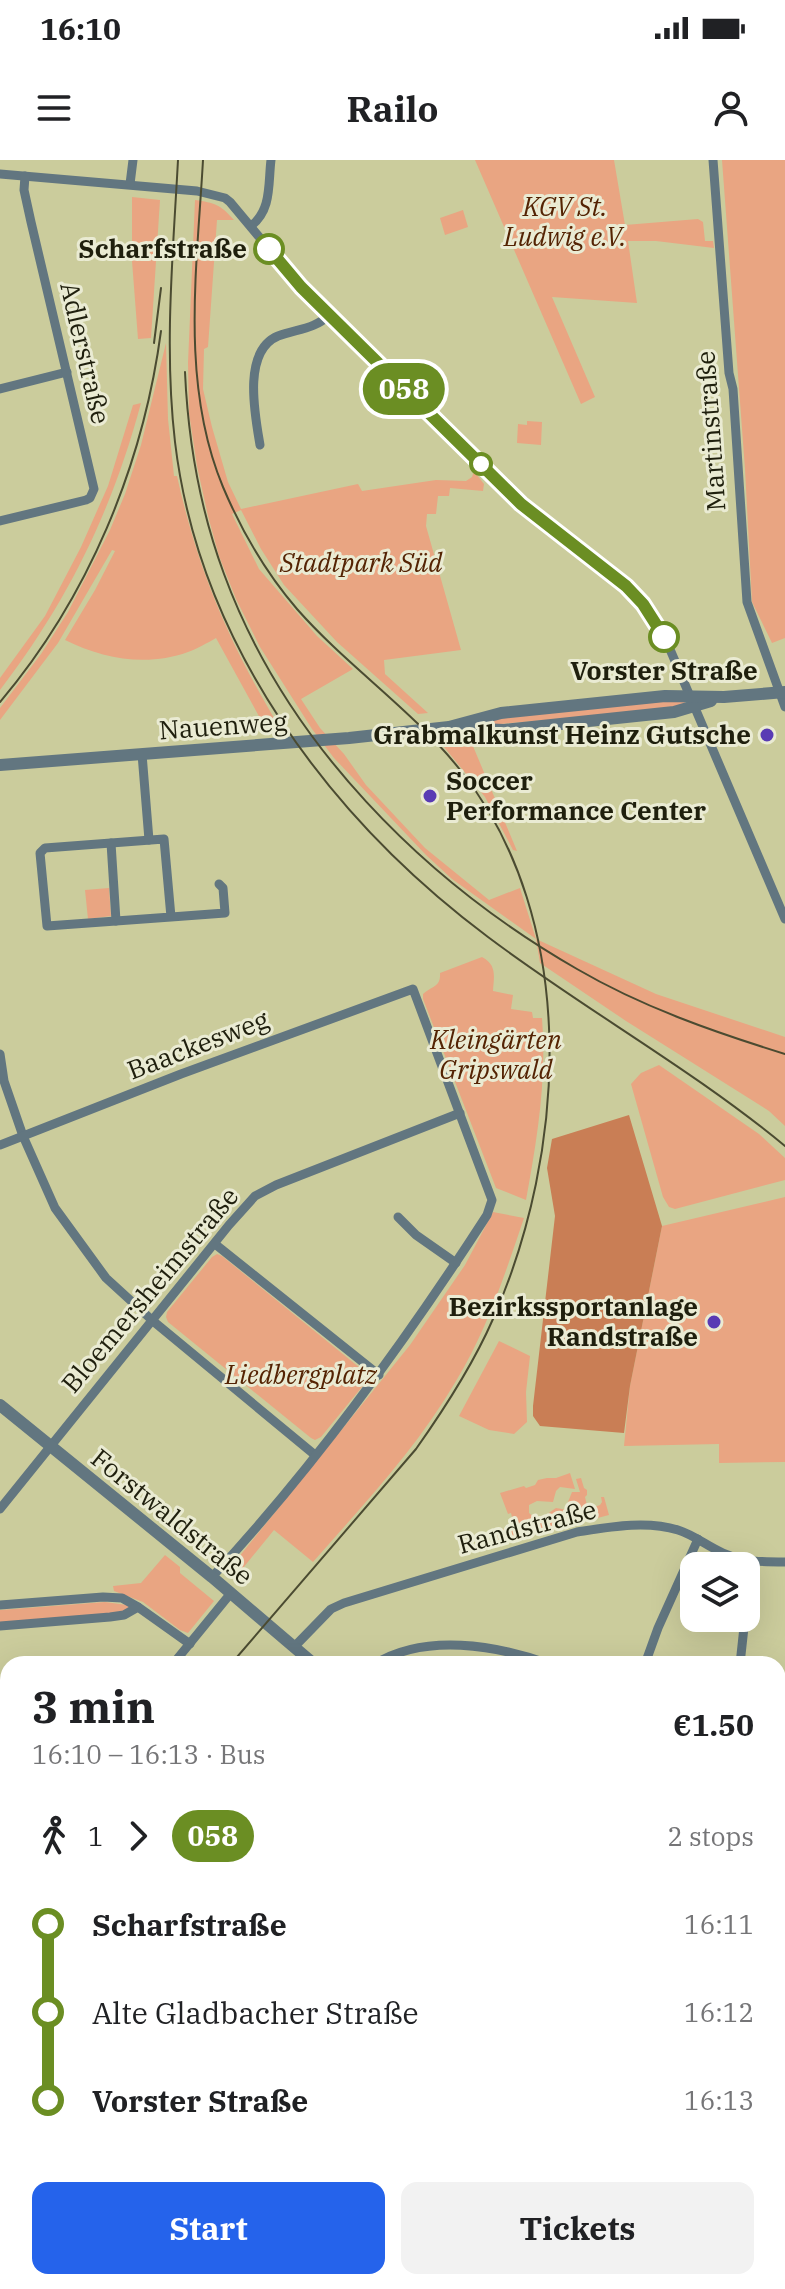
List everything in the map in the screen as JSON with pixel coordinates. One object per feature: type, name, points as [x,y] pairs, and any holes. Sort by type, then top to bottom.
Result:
[{"type":"street","points":[[130,184],[133,160]]},
{"type":"street","points":[[251,226],[264,211],[271,160]]},
{"type":"street","name":"Martinstraße","points":[[713,160],[747,602],[785,707]]},
{"type":"street","points":[[0,174],[197,191],[225,198],[301,287],[521,504],[626,586],[643,604],[664,637],[785,919]]},
{"type":"street","name":"Adlerstraße","points":[[0,521],[80,502],[93,494],[24,190],[25,176]]},
{"type":"street","points":[[260,445],[253,406],[259,354],[272,340],[313,327],[329,315]]},
{"type":"street","points":[[0,389],[67,372]]},
{"type":"street","name":"Nauenweg","points":[[0,765],[332,740],[449,727],[504,730],[674,712],[691,702],[782,692]]},
{"type":"street","points":[[142,754],[149,840]]},
{"type":"street","points":[[171,917],[164,839],[45,848],[40,853],[47,926],[171,917],[225,913],[223,888],[219,884]]},
{"type":"street","points":[[111,843],[116,921]]},
{"type":"street","name":"Baackesweg","points":[[0,1145],[181,1074],[413,989],[460,1113]]},
{"type":"street","points":[[0,1054],[4,1081],[23,1136],[55,1208],[106,1278],[153,1321],[315,1455]]},
{"type":"street","points":[[212,1577],[379,1375],[487,1215],[492,1200],[460,1113]]},
{"type":"street","name":"Bloemersheimstraße","points":[[0,1509],[255,1196],[460,1113]]},
{"type":"street","points":[[398,1217],[416,1235],[456,1263]]},
{"type":"street","points":[[215,1244],[379,1375]]},
{"type":"street","name":"Forstwaldstraße","points":[[0,1405],[306,1656]]},
{"type":"street","name":"Randstraße","points":[[295,1646],[331,1609],[344,1603],[552,1538],[601,1528],[663,1527],[698,1539],[720,1552]]},
{"type":"street","points":[[648,1656],[698,1539]]},
{"type":"street","name":"Randstraße","points":[[760,1562],[785,1562]]},
{"type":"street","points":[[180,1656],[231,1593]]},
{"type":"street","points":[[0,1605],[122,1598],[190,1644]]},
{"type":"street","points":[[0,1626],[110,1617],[124,1615],[138,1607]]},
{"type":"street","points":[[741,1656],[743,1632]]},
{"type":"street","points":[[388,1656],[420,1647],[456,1646],[527,1656]]},
{"type":"green space","name":"KGV St. Ludwig e.V.","points":[[475,160],[614,160],[625,225],[698,219],[703,222],[705,241],[713,241],[714,248],[628,241],[637,303],[552,297],[595,397],[581,404]]},
{"type":"green space","points":[[722,160],[785,160],[785,638],[772,643],[752,602]]},
{"type":"green space","points":[[132,197],[160,200],[151,338],[138,339],[132,261]]},
{"type":"green space","name":"Stadtpark Süd","points":[[195,200],[217,205],[234,220],[217,220],[203,389],[228,482],[241,509],[358,484],[362,491],[436,480],[466,481],[474,471],[484,484],[483,491],[450,488],[449,496],[438,496],[436,514],[427,514],[426,526],[461,650],[384,660],[385,674],[428,713],[418,714],[337,642],[284,585],[241,510],[232,514],[259,569],[317,636],[353,669],[301,699],[320,728],[366,785],[425,848],[489,900],[520,888],[536,939],[452,879],[334,758],[260,647],[236,599],[208,516],[189,413],[188,363]]},
{"type":"green space","points":[[463,210],[468,227],[445,235],[440,218]]},
{"type":"green space","points":[[166,343],[168,419],[174,476],[177,476],[206,576],[231,637],[280,728],[266,729],[216,638],[173,657],[141,660],[94,652],[65,640],[95,590],[115,551],[112,550],[58,643],[0,720],[0,708],[68,612],[110,530],[141,445]]},
{"type":"green space","points":[[141,403],[116,481],[85,554],[47,623],[0,690],[0,678],[45,616],[81,547],[108,486],[133,405]]},
{"type":"green space","points":[[527,421],[542,422],[541,445],[517,443],[518,424],[527,425]]},
{"type":"green space","points":[[666,699],[685,704],[668,710],[486,723],[488,720]]},
{"type":"green space","points":[[435,736],[470,739],[517,851],[513,850],[485,797]]},
{"type":"green space","points":[[109,888],[111,916],[88,919],[85,890]]},
{"type":"green space","points":[[536,939],[656,994],[785,1037],[785,1126],[769,1111],[540,963]]},
{"type":"green space","name":"Kleingärten Gripswald","points":[[482,957],[492,967],[493,991],[513,995],[511,1009],[532,1012],[533,1018],[542,1018],[542,1087],[526,1200],[496,1188],[423,999],[423,994],[437,984],[440,973]]},
{"type":"green space","points":[[659,1065],[759,1134],[785,1158],[785,1180],[675,1209],[669,1207],[663,1197],[631,1084],[641,1073]]},
{"type":"green space","name":"Bezirkssportanlage Randstraße","points":[[785,1197],[785,1462],[719,1463],[719,1444],[624,1446],[630,1386],[662,1226]]},
{"type":"green space","points":[[493,1212],[524,1218],[477,1342],[441,1406],[389,1475],[313,1562],[274,1530],[234,1579],[226,1573],[410,1345],[465,1265]]},
{"type":"green space","name":"Liedbergplatz","points":[[217,1254],[365,1372],[366,1382],[321,1437],[311,1438],[168,1322],[167,1312]]},
{"type":"green space","points":[[499,1341],[530,1356],[527,1422],[514,1434],[489,1430],[459,1416]]},
{"type":"green space","points":[[570,1473],[575,1489],[560,1487],[553,1502],[537,1501],[529,1505],[529,1513],[535,1518],[529,1535],[494,1546],[499,1542],[496,1531],[510,1527],[509,1523],[513,1521],[500,1493]]},
{"type":"green space","points":[[581,1478],[587,1490],[588,1509],[600,1505],[601,1497],[604,1497],[609,1515],[586,1521],[568,1502],[572,1492],[580,1492],[576,1479]]},
{"type":"green space","points":[[556,1508],[568,1510],[581,1522],[535,1534],[534,1530]]},
{"type":"green space","points":[[165,1555],[180,1567],[180,1573],[214,1601],[188,1633],[143,1602],[114,1591],[113,1586],[141,1583]]},
{"type":"green space","points":[[105,1602],[130,1608],[126,1612],[0,1623],[0,1610]]},
{"type":"shaded area","points":[[629,1115],[662,1226],[630,1386],[624,1433],[540,1426],[533,1416],[533,1406],[555,1216],[547,1168],[552,1139]]},
{"type":"railway","points":[[178,160],[170,336],[175,442],[189,516],[212,587],[243,656],[281,720],[325,781],[375,838],[430,890],[525,964],[713,1091],[785,1146]]},
{"type":"railway","points":[[203,160],[195,284],[196,367],[201,408],[223,487],[256,551],[297,609],[442,749],[461,771],[500,831],[527,897],[543,966],[549,1039],[547,1112],[536,1184],[518,1253],[477,1353],[416,1449],[238,1656]]},
{"type":"railway","points":[[154,343],[161,288]]},
{"type":"railway","points":[[0,702],[60,619],[107,528],[141,431],[161,331]]},
{"type":"railway","points":[[185,372],[197,474],[208,525],[224,574],[251,636],[284,695],[323,750],[366,802],[414,850],[466,894],[520,934],[577,969],[679,1018],[785,1054]]},
{"type":"bus line","name":"058","points":[[269,249],[301,287],[521,504],[626,586],[650,613],[664,637]]},
{"type":"place","name":"Scharfstraße","points":[[269,249]]},
{"type":"place","name":"Vorster Straße","points":[[664,637]]},
{"type":"place","name":"Grabmalkunst Heinz Gutsche","points":[[767,735]]},
{"type":"place","name":"Soccer Performance Center","points":[[430,796]]},
{"type":"place","name":"Bezirkssportanlage Randstraße","points":[[714,1322]]}]
